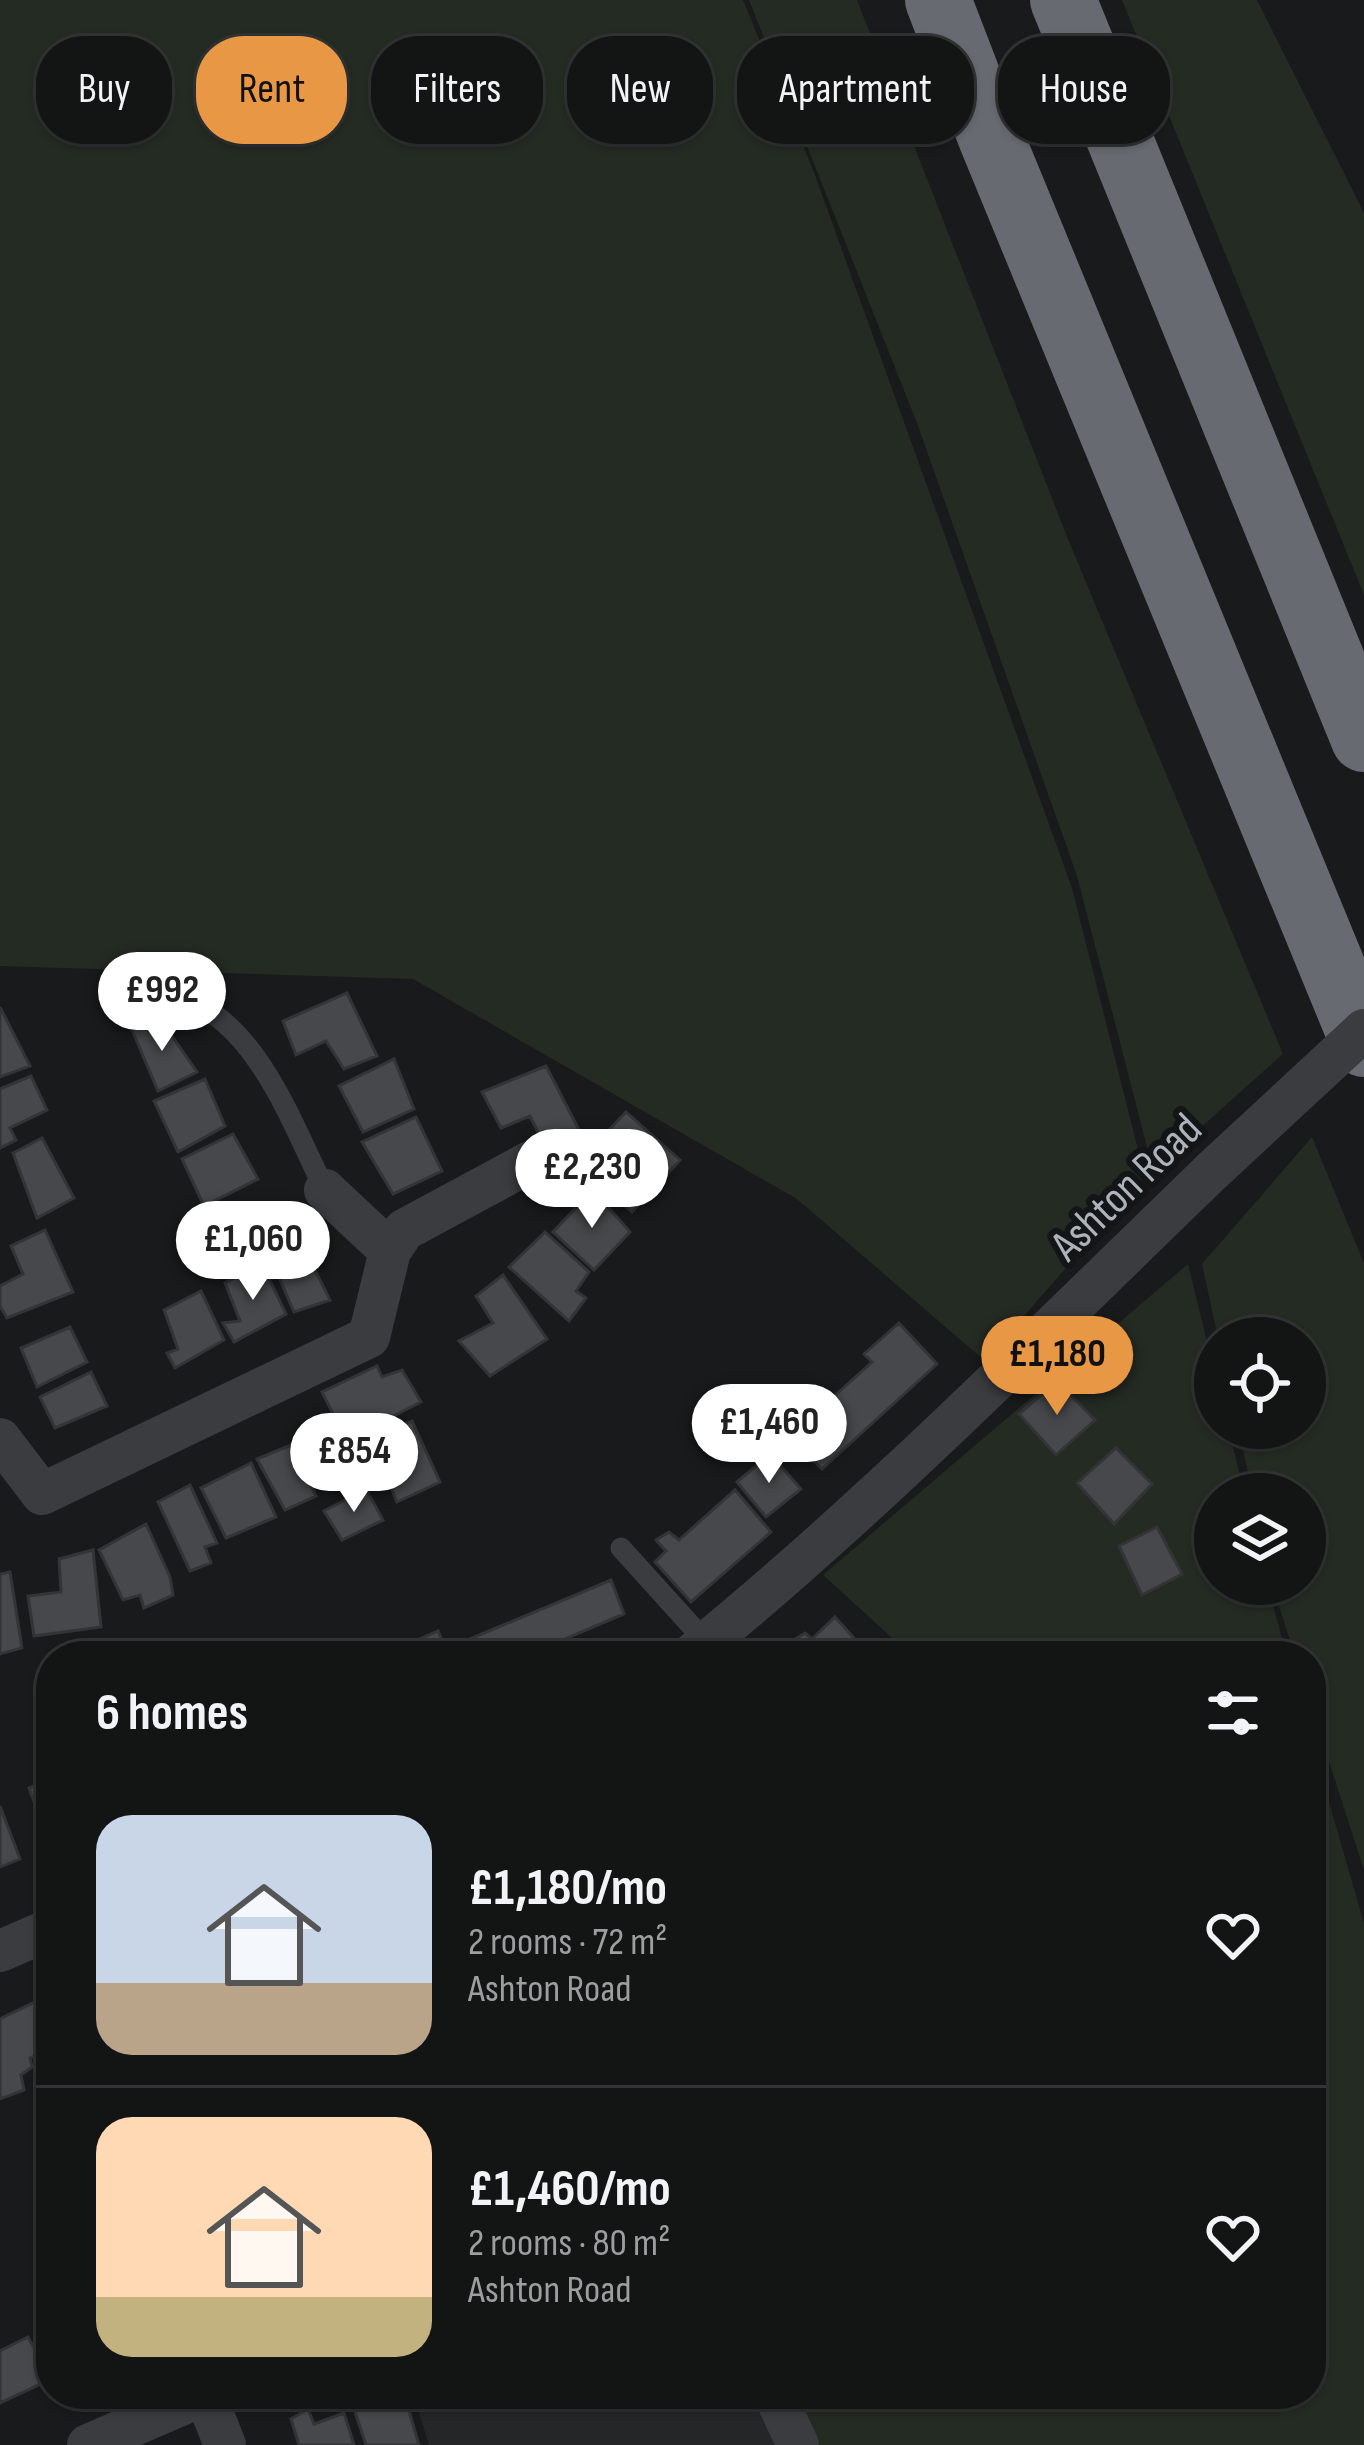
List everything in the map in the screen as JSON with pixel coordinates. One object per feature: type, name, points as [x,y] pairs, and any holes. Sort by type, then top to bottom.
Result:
[{"type":"highway","points":[[938,0],[1364,1043]]},
{"type":"highway","points":[[1063,0],[1364,739]]},
{"type":"street","name":"Ashton Road","points":[[708,1641],[774,1588],[1364,1030]]},
{"type":"street","points":[[0,1439],[41,1494],[369,1337],[390,1251],[404,1230],[530,1162]]},
{"type":"street","points":[[325,1190],[390,1251]]},
{"type":"street","points":[[0,1951],[36,1935]]},
{"type":"street","points":[[88,2445],[171,2409]]},
{"type":"street","points":[[211,2409],[225,2445]]},
{"type":"street","points":[[781,2409],[799,2445]]},
{"type":"lane","points":[[141,994],[181,998],[216,1016],[245,1043],[277,1092],[325,1190]]},
{"type":"lane","points":[[621,1548],[692,1641]]},
{"type":"shaded area","points":[[0,0],[743,0],[758,36],[737,36],[737,144],[802,144],[815,175],[1072,888],[1145,1177],[985,1361],[797,1199],[413,979],[0,966]]},
{"type":"shaded area","points":[[749,0],[857,0],[871,36],[763,36]]},
{"type":"shaded area","points":[[1122,0],[1257,0],[1364,213],[1364,595],[1170,118],[1170,36],[1137,36]]},
{"type":"shaded area","points":[[806,144],[913,144],[1070,544],[1283,1054],[1153,1170],[1077,876],[917,423]]},
{"type":"shaded area","points":[[1312,1137],[1364,1263],[1364,1870],[1326,1752],[1326,1641],[1290,1641],[1279,1605],[1326,1605],[1326,1473],[1248,1473],[1243,1449],[1326,1449],[1326,1317],[1213,1317],[1202,1264]]},
{"type":"shaded area","points":[[1188,1264],[1201,1317],[1194,1317],[1194,1449],[1233,1449],[1240,1473],[1194,1473],[1194,1605],[1273,1605],[1283,1641],[896,1641],[823,1575]]},
{"type":"shaded area","points":[[1326,1792],[1364,1923],[1364,2445],[782,2445],[765,2409],[1326,2409]]},
{"type":"shaded area","points":[[418,2409],[765,2409],[782,2445],[429,2445]]},
{"type":"building","points":[[103,981],[139,982],[138,1015],[108,1015]]},
{"type":"building","points":[[347,993],[377,1056],[344,1069],[326,1041],[296,1055],[283,1021]]},
{"type":"building","points":[[0,1007],[30,1066],[0,1077]]},
{"type":"building","points":[[158,1016],[197,1072],[158,1091],[132,1030]]},
{"type":"building","points":[[394,1059],[414,1109],[363,1132],[339,1086]]},
{"type":"building","points":[[546,1066],[579,1130],[546,1148],[530,1116],[501,1128],[482,1092]]},
{"type":"building","points":[[31,1076],[47,1110],[10,1128],[16,1140],[0,1148],[0,1089]]},
{"type":"building","points":[[205,1079],[225,1126],[178,1152],[154,1101]]},
{"type":"building","points":[[626,1112],[680,1160],[632,1212],[601,1185],[627,1162],[603,1136]]},
{"type":"building","points":[[416,1117],[442,1171],[393,1194],[362,1142]]},
{"type":"building","points":[[233,1134],[258,1179],[204,1206],[182,1159]]},
{"type":"building","points":[[42,1138],[74,1198],[37,1218],[13,1153]]},
{"type":"building","points":[[593,1190],[630,1232],[594,1270],[553,1232]]},
{"type":"building","points":[[45,1230],[73,1292],[7,1318],[0,1306],[0,1286],[23,1274],[11,1246]]},
{"type":"building","points":[[545,1232],[589,1272],[576,1291],[586,1298],[569,1321],[509,1267]]},
{"type":"building","points":[[303,1246],[330,1300],[294,1312],[271,1259]]},
{"type":"building","points":[[262,1264],[286,1314],[234,1342],[223,1323],[240,1321],[225,1283]]},
{"type":"building","points":[[503,1275],[547,1339],[490,1376],[459,1341],[493,1323],[476,1296]]},
{"type":"building","points":[[201,1291],[224,1340],[175,1368],[167,1353],[178,1349],[164,1310]]},
{"type":"building","points":[[899,1323],[937,1364],[822,1469],[779,1426],[819,1388],[831,1399],[872,1362],[864,1354]]},
{"type":"building","points":[[70,1327],[87,1362],[37,1387],[21,1348]]},
{"type":"building","points":[[377,1366],[382,1377],[402,1370],[421,1402],[346,1440],[322,1392]]},
{"type":"building","points":[[91,1372],[107,1406],[55,1428],[40,1397]]},
{"type":"building","points":[[1057,1381],[1095,1420],[1056,1455],[1019,1414]]},
{"type":"building","points":[[412,1421],[440,1482],[397,1502],[384,1471],[391,1467],[376,1437]]},
{"type":"building","points":[[291,1445],[316,1496],[285,1510],[257,1459]]},
{"type":"building","points":[[1116,1448],[1152,1484],[1114,1524],[1077,1483]]},
{"type":"building","points":[[770,1454],[801,1489],[766,1517],[737,1482]]},
{"type":"building","points":[[251,1463],[276,1517],[226,1538],[201,1488]]},
{"type":"building","points":[[190,1485],[217,1543],[205,1547],[211,1563],[190,1571],[158,1502]]},
{"type":"building","points":[[366,1489],[383,1520],[342,1540],[324,1511]]},
{"type":"building","points":[[735,1490],[771,1532],[691,1602],[655,1562],[666,1551],[656,1540],[669,1532],[679,1540]]},
{"type":"building","points":[[146,1524],[173,1595],[144,1608],[140,1595],[123,1600],[99,1550]]},
{"type":"building","points":[[1157,1527],[1182,1574],[1142,1595],[1119,1546]]},
{"type":"building","points":[[93,1550],[101,1627],[34,1636],[28,1596],[61,1592],[59,1559]]},
{"type":"building","points":[[10,1572],[22,1648],[0,1654],[0,1574]]},
{"type":"building","points":[[611,1580],[624,1614],[560,1641],[465,1641]]},
{"type":"building","points":[[835,1617],[857,1641],[792,1641],[805,1633],[812,1639]]},
{"type":"building","points":[[438,1631],[442,1641],[415,1641]]},
{"type":"building","points":[[0,1806],[20,1859],[0,1867]]},
{"type":"building","points":[[36,2001],[36,2055],[30,2058],[32,2067],[21,2075],[24,2090],[0,2099],[0,2019]]},
{"type":"building","points":[[28,2337],[36,2352],[36,2386],[0,2403],[0,2351]]},
{"type":"building","points":[[308,2409],[314,2424],[344,2413],[354,2445],[299,2445],[291,2419]]},
{"type":"building","points":[[354,2409],[408,2409],[419,2445],[366,2445]]}]
